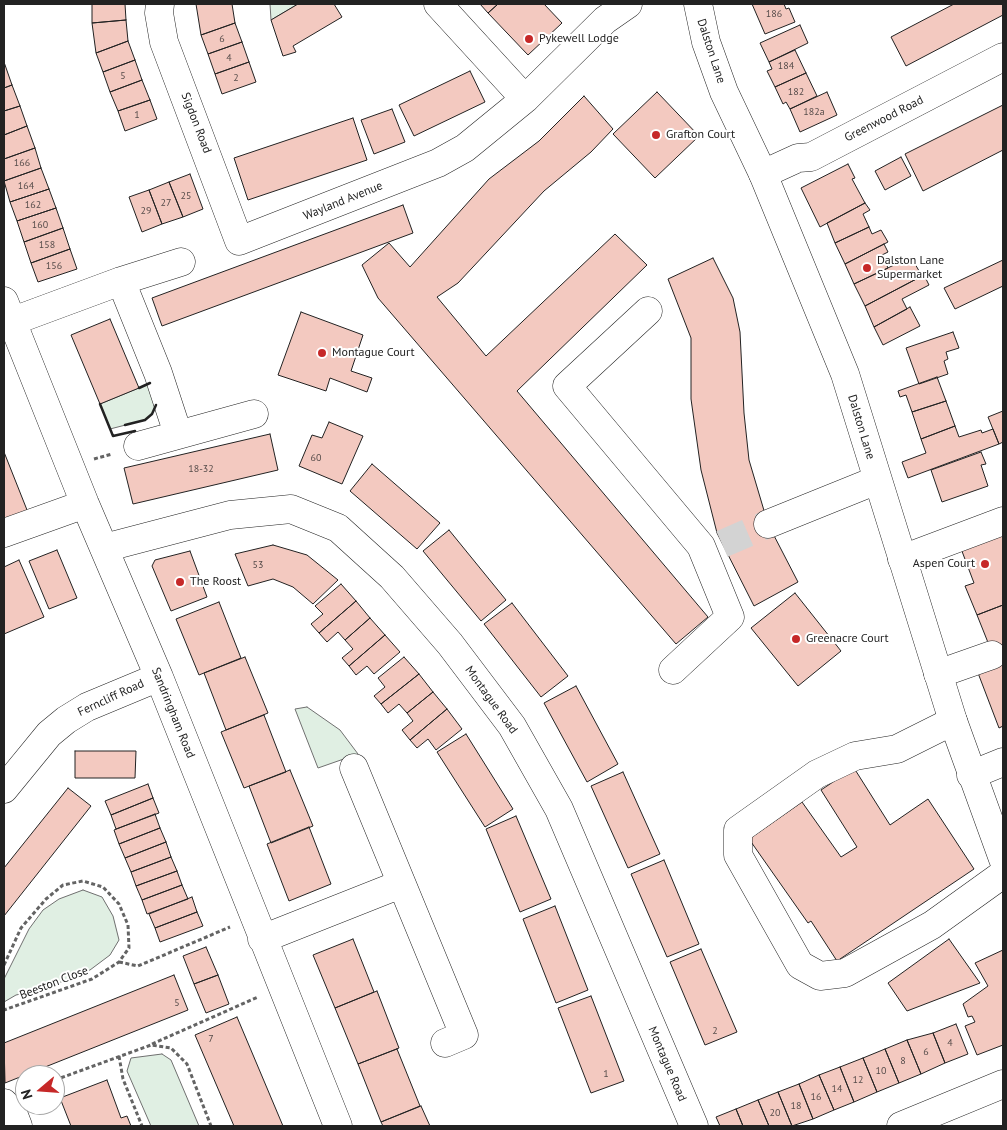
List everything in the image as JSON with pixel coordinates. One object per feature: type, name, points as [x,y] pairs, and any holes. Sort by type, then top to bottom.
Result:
[{"type":"street","name":"Sigdon Road","points":[[160,4],[159,13],[164,42],[239,242]]},
{"type":"street","points":[[438,4],[525,99]]},
{"type":"street","name":"Wayland Avenue","points":[[239,242],[438,163],[464,148],[525,99],[605,20],[628,4]]},
{"type":"street","name":"Dalston Lane","points":[[698,4],[706,42],[724,92],[763,174],[845,374],[953,721],[1003,859]]},
{"type":"street","name":"Greenwood Road","points":[[763,174],[798,158],[811,157],[1003,58]]},
{"type":"street","points":[[8,311],[121,281],[181,262]]},
{"type":"street","points":[[121,281],[158,373],[178,434]]},
{"type":"street","name":"Sandringham Road","points":[[8,311],[85,504],[159,677],[338,1126]]},
{"type":"street","points":[[648,311],[567,386],[712,545],[730,617],[673,670]]},
{"type":"street","points":[[138,446],[254,414]]},
{"type":"street","points":[[768,524],[877,480]]},
{"type":"street","points":[[4,533],[85,504]]},
{"type":"street","name":"Montague Road","points":[[104,548],[230,515],[292,509],[338,528],[392,577],[450,644],[512,726],[560,809],[694,1126]]},
{"type":"street","points":[[902,559],[1003,521]]},
{"type":"street","points":[[938,674],[992,655]]},
{"type":"street","name":"Ferncliff Road","points":[[4,789],[49,734],[66,720],[87,707],[159,677]]},
{"type":"street","points":[[953,721],[897,749],[855,756],[817,774],[738,830],[738,855],[800,965],[820,976],[845,973],[932,925],[1003,874]]},
{"type":"street","points":[[971,775],[1003,762]]},
{"type":"street","points":[[354,768],[464,1035],[445,1043]]},
{"type":"street","points":[[258,928],[401,884]]},
{"type":"street","points":[[901,1126],[1003,1084]]},
{"type":"street","points":[[4,1103],[12,1113],[18,1126]]},
{"type":"path","points":[[70,466],[138,446]]},
{"type":"path","points":[[4,965],[20,928],[46,899],[63,885],[83,881],[103,887],[118,904],[128,925],[129,948],[119,962],[138,966],[258,928]]},
{"type":"path","name":"Beeston Close","points":[[4,1010],[92,979],[119,962]]},
{"type":"path","points":[[65,1076],[151,1045],[282,986]]},
{"type":"path","points":[[151,1045],[171,1048],[187,1064],[211,1126]]},
{"type":"path","points":[[119,1056],[123,1079],[142,1126]]},
{"type":"green space","points":[[270,4],[298,4],[271,20]]},
{"type":"green space","points":[[153,382],[157,403],[152,414],[145,420],[110,429],[100,404]]},
{"type":"green space","points":[[307,707],[340,730],[358,754],[318,768],[295,709]]},
{"type":"green space","points":[[83,890],[102,897],[113,916],[119,940],[110,955],[90,970],[44,989],[16,995],[4,1002],[4,979],[29,929],[43,910],[59,899]]},
{"type":"green space","points":[[162,1054],[171,1060],[199,1126],[151,1126],[127,1071],[131,1058]]},
{"type":"building","points":[[92,4],[125,4],[126,20],[92,23]]},
{"type":"building","points":[[196,4],[232,4],[235,23],[201,35]]},
{"type":"building","points":[[298,4],[334,4],[342,17],[293,46],[296,52],[283,56],[271,20]]},
{"type":"building","points":[[480,4],[498,4],[488,13]]},
{"type":"building","name":"Pykewell Lodge","points":[[498,4],[544,4],[562,23],[528,55],[488,13]]},
{"type":"building","points":[[752,4],[784,4],[786,9],[789,8],[795,22],[765,34]]},
{"type":"building","points":[[954,4],[1003,4],[1003,15],[906,66],[891,37]]},
{"type":"building","points":[[126,20],[128,41],[96,53],[92,23]]},
{"type":"building","points":[[235,23],[242,42],[208,54],[201,35]]},
{"type":"building","points":[[800,25],[808,43],[769,62],[760,43]]},
{"type":"building","points":[[128,41],[135,60],[103,72],[96,53]]},
{"type":"building","points":[[242,42],[249,62],[215,74],[208,54]]},
{"type":"building","points":[[795,50],[806,73],[775,87],[767,71],[772,69],[769,62]]},
{"type":"building","points":[[135,60],[142,80],[110,92],[103,72]]},
{"type":"building","points":[[4,62],[12,85],[4,88]]},
{"type":"building","points":[[249,62],[256,82],[222,94],[215,74]]},
{"type":"building","points":[[470,71],[485,102],[414,136],[399,105]]},
{"type":"building","points":[[806,73],[817,96],[790,109],[786,102],[783,104],[775,87]]},
{"type":"building","points":[[142,80],[150,100],[118,111],[110,92]]},
{"type":"building","points":[[12,85],[20,106],[4,111],[4,88]]},
{"type":"building","name":"Grafton Court","points":[[657,92],[699,136],[655,178],[613,134]]},
{"type":"building","points":[[827,92],[837,115],[800,132],[790,109]]},
{"type":"building","points":[[584,96],[613,129],[591,152],[544,191],[458,283],[437,297],[486,356],[615,234],[647,265],[517,391],[708,617],[676,644],[378,298],[362,265],[389,243],[410,267],[489,179],[539,141]]},
{"type":"building","points":[[150,100],[157,119],[125,131],[118,111]]},
{"type":"building","points":[[1003,105],[1003,150],[923,191],[905,154]]},
{"type":"building","points":[[20,106],[27,126],[4,135],[4,111]]},
{"type":"building","points":[[392,109],[405,142],[374,154],[361,120]]},
{"type":"building","points":[[353,118],[367,160],[248,200],[234,158]]},
{"type":"building","points":[[27,126],[35,148],[4,159],[4,135]]},
{"type":"building","points":[[35,148],[41,168],[4,181],[4,159]]},
{"type":"building","points":[[901,157],[911,176],[885,190],[875,171]]},
{"type":"building","points":[[848,164],[855,178],[852,179],[865,203],[820,227],[801,188]]},
{"type":"building","points":[[41,168],[49,189],[10,202],[4,181]]},
{"type":"building","points":[[190,174],[203,209],[183,217],[169,182]]},
{"type":"building","points":[[169,182],[183,217],[162,224],[149,190]]},
{"type":"building","points":[[49,189],[56,208],[17,221],[10,202]]},
{"type":"building","points":[[149,190],[162,224],[142,232],[129,197]]},
{"type":"building","points":[[865,203],[870,210],[863,214],[869,227],[835,243],[827,223]]},
{"type":"building","points":[[403,205],[413,233],[162,326],[152,298]]},
{"type":"building","points":[[56,208],[63,228],[24,242],[17,221]]},
{"type":"building","points":[[869,227],[872,234],[881,230],[888,242],[845,264],[835,243]]},
{"type":"building","points":[[63,228],[70,249],[31,263],[24,242]]},
{"type":"building","points":[[884,244],[888,252],[882,255],[888,268],[854,284],[845,264]]},
{"type":"building","points":[[70,249],[77,269],[38,282],[31,263]]},
{"type":"building","points":[[911,257],[922,276],[865,306],[854,284]]},
{"type":"building","points":[[713,258],[733,298],[740,332],[744,413],[749,460],[768,524],[798,582],[754,606],[717,533],[701,470],[691,399],[691,338],[668,279]]},
{"type":"building","points":[[1003,260],[1003,286],[955,309],[944,288]]},
{"type":"building","points":[[924,275],[929,285],[902,299],[907,309],[874,327],[865,306]]},
{"type":"building","points":[[910,307],[920,326],[883,345],[874,327]]},
{"type":"building","name":"Montague Court","points":[[301,312],[363,335],[351,371],[372,378],[367,392],[330,378],[326,391],[278,375]]},
{"type":"building","points":[[110,319],[139,388],[100,404],[71,335]]},
{"type":"building","points":[[953,332],[959,348],[946,352],[948,359],[944,361],[948,374],[919,384],[906,348]]},
{"type":"building","points":[[937,377],[946,401],[912,412],[906,395],[900,397],[898,391]]},
{"type":"building","points":[[946,401],[955,426],[921,439],[912,412]]},
{"type":"building","points":[[1003,411],[1003,442],[999,444],[988,417]]},
{"type":"building","points":[[329,422],[363,436],[342,484],[299,466],[312,435],[322,438]]},
{"type":"building","points":[[955,426],[959,437],[981,430],[982,433],[993,429],[999,444],[908,478],[902,462],[926,453],[921,439]]},
{"type":"building","points":[[270,434],[278,470],[133,504],[124,468]]},
{"type":"building","points":[[4,452],[29,515],[4,525]]},
{"type":"building","points":[[981,452],[986,464],[981,465],[988,486],[942,502],[931,470]]},
{"type":"building","points":[[372,464],[440,523],[417,549],[350,491]]},
{"type":"building","name":"Aspen Court","points":[[1003,529],[1003,605],[977,615],[965,586],[974,583],[960,546]]},
{"type":"building","points":[[449,530],[506,600],[481,621],[423,551]]},
{"type":"building","points":[[273,545],[307,555],[338,580],[313,604],[293,587],[273,579],[248,586],[235,554]]},
{"type":"building","points":[[57,550],[77,598],[49,609],[29,561]]},
{"type":"building","name":"The Roost","points":[[190,551],[207,597],[171,611],[152,566],[155,560]]},
{"type":"building","points":[[19,560],[44,617],[4,634],[4,567]]},
{"type":"building","points":[[341,584],[356,601],[319,633],[311,624],[323,614],[315,606]]},
{"type":"building","name":"Greenacre Court","points":[[795,593],[841,651],[798,686],[751,628]]},
{"type":"building","points":[[356,601],[370,618],[345,640],[338,632],[327,642],[319,633]]},
{"type":"building","points":[[219,602],[241,658],[199,675],[176,619]]},
{"type":"building","points":[[512,603],[568,676],[541,697],[484,624]]},
{"type":"building","points":[[1003,605],[1003,663],[997,665],[977,615]]},
{"type":"building","points":[[370,618],[385,635],[349,666],[342,658],[353,649],[345,640]]},
{"type":"building","points":[[385,635],[400,652],[374,674],[367,666],[356,675],[349,666]]},
{"type":"building","points":[[245,657],[268,713],[226,730],[204,673]]},
{"type":"building","points":[[404,657],[419,674],[381,704],[374,696],[385,687],[378,678]]},
{"type":"building","points":[[1003,663],[1003,726],[999,728],[978,673]]},
{"type":"building","points":[[419,674],[433,692],[407,713],[399,704],[388,713],[381,704]]},
{"type":"building","points":[[576,686],[618,764],[587,782],[544,703]]},
{"type":"building","points":[[433,692],[447,709],[410,740],[402,730],[413,721],[407,713]]},
{"type":"building","points":[[447,709],[462,729],[436,750],[428,739],[417,748],[410,740]]},
{"type":"building","points":[[264,715],[286,772],[244,788],[221,732]]},
{"type":"building","points":[[466,734],[513,809],[485,827],[437,752]]},
{"type":"building","points":[[75,751],[136,751],[135,778],[75,778]]},
{"type":"building","points":[[854,768],[890,825],[928,799],[974,869],[837,961],[811,921],[808,923],[749,839],[802,802],[841,857],[857,847],[821,790]]},
{"type":"building","points":[[290,770],[313,826],[271,843],[249,786]]},
{"type":"building","points":[[623,772],[660,854],[628,868],[591,786]]},
{"type":"building","points":[[148,784],[153,798],[111,815],[105,801]]},
{"type":"building","points":[[68,788],[91,806],[4,916],[4,868]]},
{"type":"building","points":[[153,798],[159,813],[116,829],[111,815]]},
{"type":"building","points":[[155,814],[160,828],[119,844],[114,830]]},
{"type":"building","points":[[516,816],[551,899],[520,912],[486,829]]},
{"type":"building","points":[[309,827],[331,884],[289,901],[267,844]]},
{"type":"building","points":[[160,828],[166,842],[125,858],[119,844]]},
{"type":"building","points":[[166,842],[171,857],[131,872],[125,858]]},
{"type":"building","points":[[171,857],[177,871],[136,886],[131,872]]},
{"type":"building","points":[[664,860],[699,944],[667,957],[631,874]]},
{"type":"building","points":[[177,871],[182,885],[142,900],[136,886]]},
{"type":"building","points":[[182,885],[188,899],[147,914],[142,900]]},
{"type":"building","points":[[192,897],[197,912],[155,928],[149,914]]},
{"type":"building","points":[[555,906],[588,990],[556,1003],[523,919]]},
{"type":"building","points":[[197,912],[203,926],[160,942],[155,928]]},
{"type":"building","points":[[353,939],[374,992],[335,1008],[313,955]]},
{"type":"building","points":[[949,939],[980,983],[907,1011],[888,983]]},
{"type":"building","points":[[206,947],[218,975],[194,984],[183,956]]},
{"type":"building","points":[[701,949],[737,1032],[705,1045],[670,962]]},
{"type":"building","points":[[1003,950],[1003,1045],[977,1055],[965,1026],[975,1022],[972,1016],[968,1017],[963,1004],[988,986],[975,963]]},
{"type":"building","points":[[174,975],[188,1010],[50,1065],[15,1065],[15,1079],[5,1083],[4,1043]]},
{"type":"building","points":[[218,975],[229,1004],[206,1013],[194,984]]},
{"type":"building","points":[[377,991],[399,1048],[358,1064],[335,1008]]},
{"type":"building","points":[[591,996],[624,1081],[591,1093],[558,1008]]},
{"type":"building","points":[[237,1017],[283,1126],[234,1126],[195,1035]]},
{"type":"building","points":[[956,1024],[968,1054],[945,1063],[933,1033]]},
{"type":"building","points":[[933,1033],[945,1063],[921,1074],[907,1040]]},
{"type":"building","points":[[907,1040],[921,1074],[899,1083],[885,1049]]},
{"type":"building","points":[[397,1049],[420,1106],[381,1122],[358,1064]]},
{"type":"building","points":[[885,1049],[899,1083],[877,1092],[863,1058]]},
{"type":"building","points":[[863,1058],[877,1092],[854,1102],[840,1067]]},
{"type":"building","points":[[840,1067],[854,1102],[834,1110],[819,1075]]},
{"type":"building","points":[[819,1075],[834,1110],[813,1119],[799,1084]]},
{"type":"building","points":[[107,1080],[121,1118],[127,1116],[131,1126],[71,1126],[65,1111],[65,1096]]},
{"type":"building","points":[[799,1084],[813,1119],[792,1126],[778,1092]]},
{"type":"building","points":[[778,1092],[792,1126],[769,1126],[758,1100]]},
{"type":"building","points":[[758,1100],[769,1126],[743,1126],[736,1109]]},
{"type":"building","points":[[421,1106],[430,1126],[383,1126],[381,1122]]},
{"type":"building","points":[[736,1109],[743,1126],[720,1126],[716,1117]]},
{"type":"tunnel","points":[[722,544],[768,524]]},
{"type":"wall","points":[[139,388],[150,383]]},
{"type":"wall","points":[[100,404],[113,436],[135,431]]},
{"type":"wall","points":[[125,425],[145,420],[152,414],[156,405]]},
{"type":"place","name":"Pykewell Lodge","points":[[529,39]]},
{"type":"place","name":"Grafton Court","points":[[656,135]]},
{"type":"place","name":"Dalston Lane Supermarket","points":[[867,268]]},
{"type":"place","name":"Montague Court","points":[[322,353]]},
{"type":"place","name":"Aspen Court","points":[[985,564]]},
{"type":"place","name":"The Roost","points":[[180,582]]},
{"type":"place","name":"Greenacre Court","points":[[796,639]]}]
